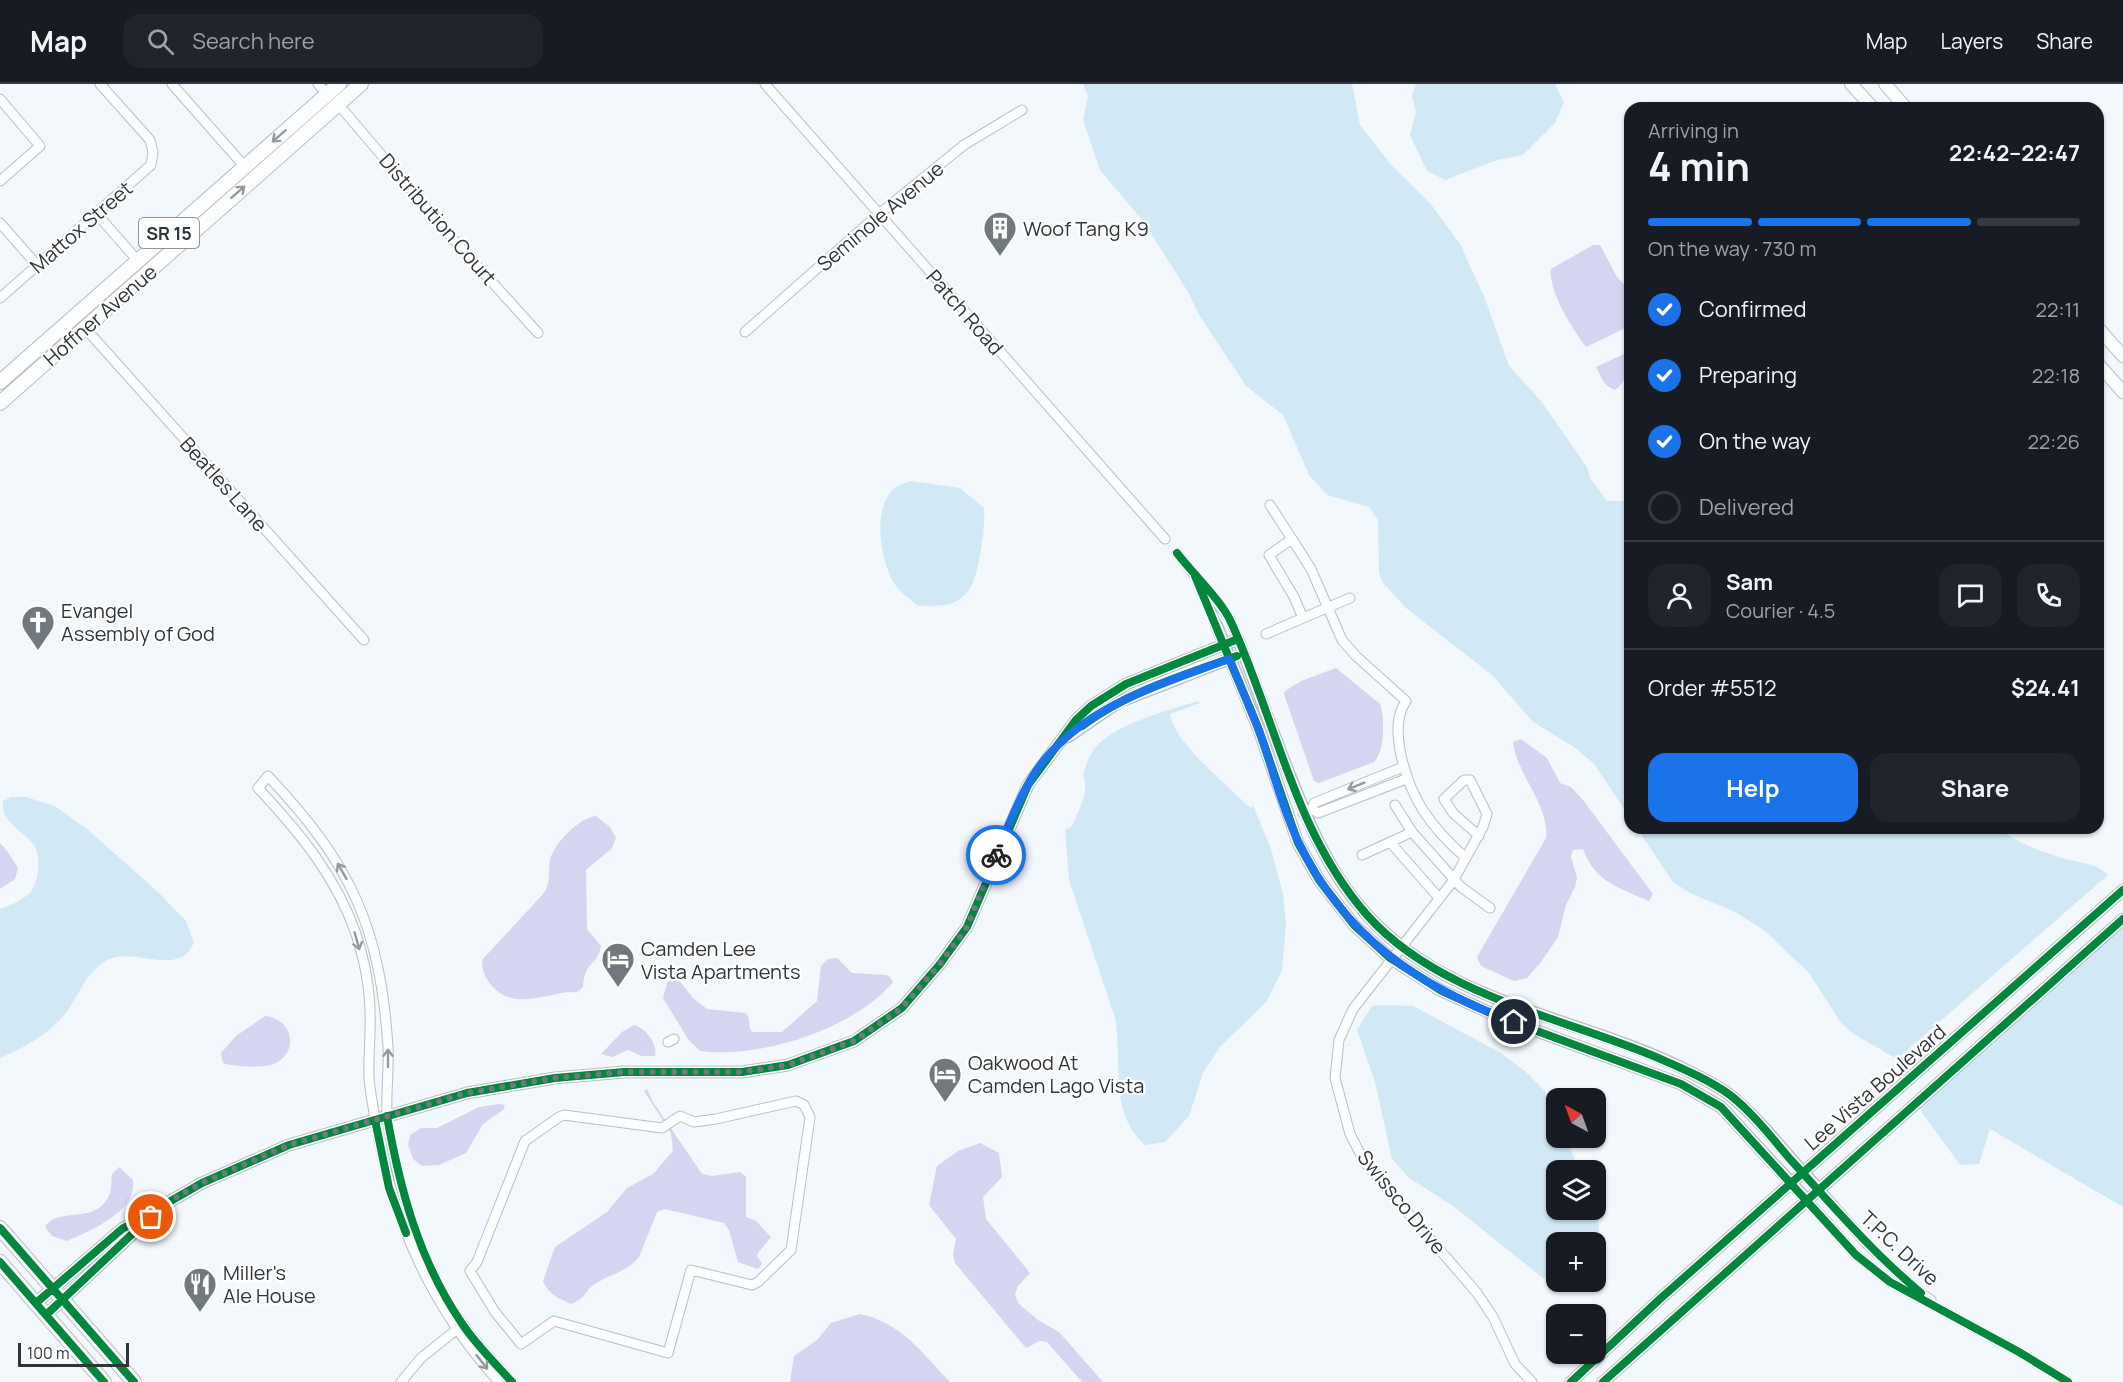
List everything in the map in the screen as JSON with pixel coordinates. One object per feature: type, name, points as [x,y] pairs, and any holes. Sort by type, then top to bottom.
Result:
[{"type":"main road","name":"Hoffner Avenue","points":[[0,382],[244,167],[322,89],[339,84]]},
{"type":"main road","points":[[338,104],[347,84]]},
{"type":"main road","name":"Hoffner Avenue","points":[[0,403],[361,84]]},
{"type":"main road","points":[[1851,84],[1868,102]]},
{"type":"main road","points":[[1885,84],[1901,102]]},
{"type":"main road","points":[[297,140],[304,126],[320,112],[326,102],[322,89]]},
{"type":"main road","points":[[161,260],[164,248],[169,241],[212,203],[214,193]]},
{"type":"main road","points":[[85,328],[88,317],[132,279],[137,271],[138,261]]},
{"type":"main road","points":[[2104,335],[2123,356]]},
{"type":"main road","points":[[2104,343],[2123,363]]},
{"type":"main road","points":[[2104,371],[2123,392]]},
{"type":"main road","points":[[0,1228],[134,1382]]},
{"type":"main road","points":[[0,1262],[104,1382]]},
{"type":"street","name":"Mattox Street","points":[[0,298],[152,165],[153,152],[150,140],[100,84]]},
{"type":"street","points":[[172,84],[244,167]]},
{"type":"street","name":"Patch Road","points":[[765,84],[1165,539]]},
{"type":"street","points":[[0,99],[40,146],[0,181]]},
{"type":"street","name":"Distribution Court","points":[[338,104],[453,239],[538,333]]},
{"type":"street","name":"Seminole Avenue","points":[[745,332],[879,214],[964,145],[1022,110]]},
{"type":"street","points":[[96,213],[138,261]]},
{"type":"street","points":[[0,223],[37,265]]},
{"type":"street","name":"Beatles Lane","points":[[85,328],[364,639]]},
{"type":"street","points":[[1270,505],[1311,569],[1342,640],[1356,656],[1406,701],[1399,711],[1399,740],[1406,779],[1415,799],[1431,823],[1466,858]]},
{"type":"street","points":[[1292,539],[1269,555],[1294,597],[1303,618]]},
{"type":"street","points":[[1177,553],[1230,619],[1308,811],[1340,881],[1369,917],[1401,946],[1436,971],[1475,989],[1638,1049],[1687,1070],[1731,1096],[1818,1188]]},
{"type":"street","points":[[1195,576],[1259,730],[1288,819],[1319,880],[1354,926],[1390,958],[1440,990],[1499,1017],[1681,1084],[1721,1107],[1806,1199]]},
{"type":"street","points":[[1266,634],[1350,598]]},
{"type":"street","points":[[36,1303],[122,1229],[202,1183],[289,1145],[467,1093],[555,1078],[624,1072],[742,1072],[788,1065],[854,1041],[902,1008],[940,964],[967,927],[1014,812],[1028,785],[1076,720],[1110,693],[1149,673],[1238,639]]},
{"type":"street","points":[[1052,751],[1089,720],[1119,702],[1243,654]]},
{"type":"street","points":[[1288,819],[1308,811],[1314,803],[1403,768]]},
{"type":"street","points":[[498,1382],[434,1295],[414,1254],[389,1188],[375,1120],[369,1078],[370,1015],[366,974],[356,935],[345,908],[323,867],[299,832],[258,788],[268,776],[304,814],[328,846],[360,904],[378,962],[386,1014],[387,1116],[394,1154],[414,1229],[459,1327],[512,1382]]},
{"type":"street","points":[[1308,811],[1318,813],[1406,779]]},
{"type":"street","points":[[1464,780],[1470,780],[1487,814],[1479,836],[1453,813],[1444,799],[1464,780]]},
{"type":"street","points":[[1395,805],[1412,832],[1461,887],[1490,908]]},
{"type":"street","points":[[1362,855],[1412,832]]},
{"type":"street","name":"Swissco Drive","points":[[1479,836],[1455,878],[1390,958],[1353,1009],[1339,1040],[1335,1078],[1350,1134],[1365,1163],[1477,1293],[1493,1317],[1515,1364],[1532,1382]]},
{"type":"street","points":[[1390,842],[1439,898]]},
{"type":"street","name":"Lee Vista Boulevard","points":[[1571,1382],[1661,1298],[2123,890]]},
{"type":"street","points":[[345,908],[360,904]]},
{"type":"street","name":"Lee Vista Boulevard","points":[[1603,1382],[1818,1188],[2123,919]]},
{"type":"street","points":[[1950,1043],[1965,1059]]},
{"type":"street","points":[[796,1101],[804,1105],[810,1117],[791,1250],[788,1256],[752,1285],[691,1270],[668,1353],[554,1321],[521,1344],[495,1312],[470,1271],[477,1262],[525,1141],[564,1116],[662,1128],[674,1120],[680,1116],[694,1122],[716,1119],[796,1101]]},
{"type":"street","name":"T.P.C. Drive","points":[[1818,1188],[1868,1245],[1919,1292],[1966,1323]]},
{"type":"street","name":"T.P.C. Drive","points":[[1806,1199],[1856,1255],[1890,1282],[2068,1382]]},
{"type":"street","points":[[46,1315],[164,1204]]},
{"type":"street","points":[[401,1382],[421,1359],[459,1327]]},
{"type":"shaded area","points":[[1083,84],[1352,84],[1360,125],[1392,166],[1430,203],[1460,244],[1484,296],[1509,366],[1541,401],[1587,467],[1590,478],[1607,501],[1624,501],[1624,809],[1595,765],[1574,747],[1533,722],[1492,675],[1406,608],[1383,583],[1379,573],[1378,520],[1369,507],[1327,495],[1309,475],[1283,415],[1246,386],[1198,313],[1188,292],[1143,221],[1100,170],[1083,120],[1088,96]]},
{"type":"shaded area","points":[[1416,84],[1555,84],[1564,102],[1555,123],[1523,155],[1497,160],[1445,180],[1427,171],[1410,135],[1416,112],[1412,96]]},
{"type":"shaded area","points":[[1593,245],[1600,245],[1617,277],[1624,285],[1624,329],[1586,347],[1568,321],[1557,299],[1551,269]]},
{"type":"shaded area","points":[[1624,354],[1624,380],[1615,390],[1605,384],[1596,367]]},
{"type":"shaded area","points":[[911,481],[960,488],[984,508],[984,532],[977,569],[968,591],[954,602],[932,606],[917,605],[903,594],[890,576],[882,549],[881,519],[889,494],[898,486]]},
{"type":"shaded area","points":[[1336,668],[1380,704],[1383,726],[1382,743],[1374,762],[1319,783],[1314,781],[1284,694],[1301,681]]},
{"type":"shaded area","points":[[1198,701],[1200,703],[1170,714],[1173,725],[1202,762],[1246,804],[1251,808],[1253,805],[1271,849],[1283,894],[1286,924],[1282,970],[1267,1001],[1220,1047],[1203,1073],[1189,1116],[1165,1142],[1145,1145],[1133,1132],[1121,1102],[1115,1018],[1069,880],[1065,830],[1072,826],[1080,807],[1085,787],[1083,774],[1089,757],[1104,739],[1129,725]]},
{"type":"shaded area","points":[[1521,739],[1547,758],[1560,783],[1571,787],[1583,800],[1653,894],[1649,901],[1618,888],[1601,877],[1583,849],[1573,850],[1571,856],[1577,878],[1566,905],[1558,937],[1527,978],[1514,981],[1481,966],[1477,957],[1546,838],[1543,813],[1516,754],[1513,742]]},
{"type":"shaded area","points":[[11,797],[26,797],[55,806],[88,830],[158,892],[186,921],[194,943],[186,955],[173,960],[122,956],[104,962],[88,978],[62,1018],[28,1044],[0,1058],[0,909],[17,902],[32,890],[38,868],[38,855],[34,845],[5,815],[3,801]]},
{"type":"shaded area","points":[[596,816],[610,827],[616,838],[612,848],[586,870],[587,929],[601,946],[597,957],[586,972],[583,987],[576,992],[525,999],[516,999],[500,993],[486,977],[482,960],[544,893],[550,860],[556,846],[575,826]]},
{"type":"shaded area","points":[[1641,834],[2007,834],[2028,846],[2092,865],[2108,875],[1897,1059],[1852,1033],[1839,1020],[1809,973],[1764,930],[1735,912],[1690,893],[1673,882]]},
{"type":"shaded area","points":[[0,843],[18,868],[15,879],[0,889]]},
{"type":"shaded area","points":[[2123,923],[2123,1207],[1990,1129],[1979,1164],[1960,1165],[1915,1103]]},
{"type":"shaded area","points":[[837,958],[852,973],[886,975],[893,982],[876,999],[855,1014],[831,1027],[778,1045],[724,1052],[700,1051],[688,1039],[663,998],[667,983],[675,975],[693,998],[707,1009],[745,1013],[752,1032],[782,1032],[817,1001],[821,966],[828,959]]},
{"type":"shaded area","points":[[1372,1006],[1413,1006],[1501,1053],[1526,1072],[1545,1091],[1546,1148],[1570,1148],[1575,1160],[1546,1160],[1546,1220],[1598,1220],[1599,1227],[1599,1232],[1546,1232],[1546,1279],[1453,1206],[1409,1178],[1392,1159],[1375,1082],[1357,1030]]},
{"type":"shaded area","points":[[265,1016],[274,1018],[286,1027],[290,1041],[285,1056],[278,1062],[267,1066],[223,1063],[221,1053],[236,1036]]},
{"type":"shaded area","points":[[634,1025],[642,1029],[653,1041],[655,1056],[642,1056],[628,1050],[612,1057],[601,1054],[622,1032]]},
{"type":"shaded area","points":[[647,1089],[653,1102],[702,1174],[712,1176],[740,1172],[746,1177],[746,1217],[756,1221],[771,1237],[757,1256],[762,1264],[758,1269],[738,1262],[729,1230],[724,1223],[665,1209],[657,1212],[639,1257],[624,1269],[595,1284],[580,1299],[571,1304],[551,1293],[543,1281],[555,1247],[607,1212],[627,1188],[653,1174],[673,1151],[671,1133],[644,1091]]},
{"type":"shaded area","points":[[505,1105],[503,1110],[483,1124],[466,1153],[439,1165],[422,1166],[413,1159],[408,1145],[410,1135],[421,1128],[437,1128],[479,1107]]},
{"type":"shaded area","points":[[980,1143],[999,1153],[1002,1177],[983,1197],[986,1219],[1030,1273],[1018,1286],[1015,1294],[1018,1303],[1038,1320],[1059,1332],[1103,1382],[1082,1382],[1047,1342],[1040,1341],[1026,1348],[955,1263],[953,1255],[956,1239],[929,1205],[937,1166],[958,1151]]},
{"type":"shaded area","points":[[119,1167],[133,1180],[128,1201],[120,1210],[99,1225],[67,1241],[52,1236],[45,1227],[51,1221],[59,1217],[96,1210],[104,1203],[111,1191],[112,1174]]},
{"type":"shaded area","points":[[860,1314],[875,1318],[900,1332],[950,1382],[790,1382],[794,1356],[817,1340],[831,1323]]},
{"type":"cycle path","points":[[1177,553],[1213,596],[1231,622],[1304,812],[1321,848],[1342,883],[1367,915],[1396,942],[1429,965],[1465,985],[1502,1001],[1656,1057],[1722,1089],[1754,1117],[1837,1211],[1903,1278],[1921,1293]]},
{"type":"cycle path","points":[[1195,576],[1259,730],[1298,843],[1319,880],[1354,925],[1390,958],[1440,990],[1499,1017],[1681,1084],[1721,1107],[1856,1255],[1890,1282],[2019,1352],[2068,1382]]},
{"type":"cycle path","points":[[36,1303],[122,1229],[202,1183],[289,1145],[467,1093],[555,1078],[624,1072],[742,1072],[788,1065],[854,1041],[902,1008],[940,964],[967,927],[1028,785],[1076,720],[1091,706],[1126,684],[1238,639]]},
{"type":"cycle path","points":[[1082,726],[1099,714],[1137,694],[1237,656]]},
{"type":"cycle path","points":[[1571,1382],[1661,1298],[2123,890]]},
{"type":"cycle path","points":[[1603,1382],[2123,919]]},
{"type":"cycle path","points":[[387,1116],[398,1171],[413,1224],[434,1274],[446,1298],[467,1330],[512,1382]]},
{"type":"cycle path","points":[[375,1120],[389,1188],[406,1233]]},
{"type":"cycle path","points":[[46,1315],[146,1221]]},
{"type":"cycle path","points":[[0,1228],[134,1382]]},
{"type":"cycle path","points":[[0,1262],[104,1382]]},
{"type":"way so far","points":[[151,1217],[164,1204],[202,1183],[289,1145],[467,1093],[555,1078],[624,1072],[689,1070],[742,1072],[788,1065],[854,1041],[902,1008],[940,964],[967,927],[996,855]]},
{"type":"place","name":"Woof Tang K9","points":[[1000,257]]},
{"type":"place","name":"Evangel Assembly of God","points":[[38,651]]},
{"type":"place","name":"Camden Lee Vista Apartments","points":[[618,988]]},
{"type":"place","name":"Oakwood At Camden Lago Vista","points":[[945,1103]]},
{"type":"place","name":"Miller's Ale House","points":[[200,1313]]},
{"type":"route","points":[[996,855],[1028,785],[1052,751],[1072,733],[1119,702],[1229,659],[1259,730],[1281,800],[1298,843],[1332,898],[1354,926],[1390,958],[1440,990],[1514,1022]]}]
